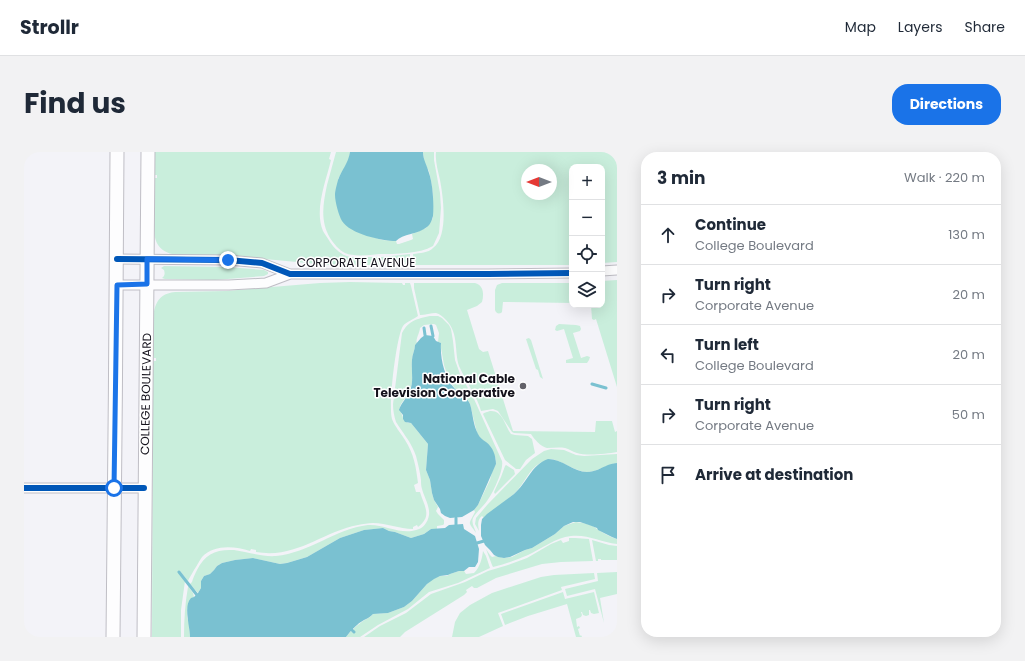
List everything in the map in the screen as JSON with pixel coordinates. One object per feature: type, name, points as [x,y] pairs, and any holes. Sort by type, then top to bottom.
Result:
[{"type":"main road","points":[[113,637],[117,152]]},
{"type":"main road","name":"COLLEGE BOULEVARD","points":[[144,637],[144,488],[148,152]]},
{"type":"street","name":"CORPORATE AVENUE","points":[[117,259],[228,260],[262,263],[290,274]]},
{"type":"street","points":[[605,272],[617,270]]},
{"type":"street","name":"CORPORATE AVENUE","points":[[117,285],[229,285],[266,283],[290,274],[569,273]]},
{"type":"street","points":[[24,488],[144,488]]},
{"type":"green space","points":[[154,152],[331,152],[329,159],[331,160],[320,205],[323,231],[330,242],[338,251],[350,257],[382,257],[410,254],[410,265],[403,262],[402,264],[398,265],[329,265],[232,256],[177,255],[162,250],[158,245],[154,234],[154,178],[157,178],[157,175],[155,175],[154,170]]},
{"type":"green space","points":[[336,152],[350,152],[349,160],[338,179],[355,231],[382,240],[396,241],[397,244],[399,244],[413,239],[412,234],[426,228],[433,218],[433,195],[431,181],[429,171],[424,163],[423,152],[434,152],[441,208],[439,233],[433,246],[421,251],[407,253],[362,255],[345,253],[339,249],[327,232],[323,212],[327,185]]},
{"type":"green space","points":[[436,152],[617,152],[617,262],[605,263],[605,164],[569,164],[569,265],[414,265],[413,254],[431,250],[438,242],[441,235],[444,216]]},
{"type":"green space","points":[[164,266],[227,267],[264,270],[268,272],[268,274],[264,276],[215,280],[165,279],[162,278],[165,272],[161,268]]},
{"type":"green space","points":[[617,280],[617,387],[596,319],[592,319],[591,308],[605,308],[605,281]]},
{"type":"green space","points":[[350,282],[402,283],[403,285],[405,285],[405,283],[410,283],[411,286],[418,316],[405,324],[400,333],[393,372],[391,412],[393,422],[408,445],[413,456],[418,483],[414,485],[416,492],[420,492],[426,511],[423,523],[418,527],[417,525],[413,527],[413,529],[378,523],[358,525],[345,528],[308,544],[284,552],[256,552],[256,550],[251,549],[250,551],[231,547],[212,550],[202,557],[188,581],[180,571],[178,572],[185,581],[181,610],[181,637],[152,637],[153,364],[154,361],[156,361],[153,353],[153,315],[156,304],[163,296],[168,293],[175,292],[226,291]]},
{"type":"green space","points":[[414,283],[475,283],[482,288],[482,302],[467,310],[479,349],[483,352],[488,351],[513,431],[595,432],[596,421],[612,421],[615,432],[617,431],[617,452],[581,454],[565,448],[547,448],[542,446],[531,434],[512,432],[498,411],[493,409],[481,411],[476,398],[459,366],[453,330],[444,318],[437,313],[420,315]]},
{"type":"green space","points":[[502,283],[569,283],[569,303],[503,302],[502,312],[498,313],[495,310],[495,290],[497,285]]},
{"type":"green space","points":[[438,316],[442,318],[451,329],[455,360],[460,374],[474,399],[502,461],[500,476],[492,493],[473,518],[476,533],[470,525],[470,522],[475,512],[474,510],[490,480],[496,464],[496,459],[490,446],[480,438],[477,433],[470,404],[467,398],[456,390],[449,380],[444,365],[441,343],[438,342],[439,333],[436,325],[424,325],[420,328],[417,343],[412,356],[411,387],[400,409],[403,419],[408,423],[411,423],[428,444],[426,470],[430,480],[434,500],[438,507],[436,511],[444,520],[444,524],[437,526],[437,529],[431,529],[424,534],[411,538],[383,528],[364,530],[340,538],[307,557],[287,563],[280,564],[253,558],[222,563],[210,574],[204,576],[198,593],[190,584],[197,570],[207,556],[222,550],[234,550],[260,555],[276,556],[300,550],[356,527],[374,525],[410,531],[419,529],[425,525],[429,512],[422,488],[416,456],[396,422],[393,404],[402,333],[408,325],[417,319]]},
{"type":"green space","points":[[559,324],[580,326],[580,331],[573,333],[581,358],[587,356],[590,357],[587,363],[566,363],[566,360],[573,358],[564,329],[557,331],[555,330],[556,326]]},
{"type":"green space","points":[[529,338],[531,340],[543,379],[540,377],[538,370],[536,369],[526,339]]},
{"type":"green space","points":[[494,411],[501,416],[511,434],[528,436],[532,439],[535,453],[526,460],[520,469],[516,469],[505,460],[483,414]]},
{"type":"green space","points":[[551,449],[564,450],[576,455],[584,456],[617,454],[617,463],[595,471],[586,472],[575,469],[553,459],[540,463],[532,470],[514,494],[484,518],[482,516],[479,519],[479,531],[475,524],[476,518],[488,504],[532,459],[544,451]]},
{"type":"green space","points":[[506,465],[514,470],[515,474],[495,494],[494,492]]},
{"type":"green space","points":[[576,522],[592,526],[617,539],[617,544],[583,536],[565,537],[554,541],[520,559],[493,567],[486,549],[492,557],[512,557],[532,548],[555,534],[564,526]]},
{"type":"green space","points":[[569,538],[589,539],[593,561],[542,564],[496,578],[477,588],[472,586],[466,590],[467,592],[464,595],[405,632],[400,637],[364,637],[380,626],[406,613],[431,594],[465,582],[488,571],[527,558],[561,540],[563,543],[569,541]]},
{"type":"green space","points":[[592,540],[617,546],[617,560],[598,559],[598,561],[596,561]]},
{"type":"green space","points":[[483,551],[490,568],[458,583],[429,592],[408,609],[378,625],[360,637],[346,637],[351,631],[354,633],[354,628],[373,614],[388,613],[404,607],[412,601],[432,579],[440,576],[447,576],[459,571],[464,571],[466,574],[474,573],[478,568]]},
{"type":"green space","points":[[617,572],[617,594],[600,598],[604,623],[595,589],[567,596],[565,589],[598,581],[597,573]]},
{"type":"green space","points":[[594,573],[595,579],[561,587],[562,590],[498,613],[503,626],[479,637],[452,637],[455,622],[460,613],[470,605],[492,593],[541,577]]},
{"type":"green space","points":[[188,586],[194,597],[189,602],[187,609],[190,637],[184,637],[185,612]]},
{"type":"green space","points":[[563,592],[565,599],[594,592],[599,613],[594,614],[589,610],[589,615],[586,616],[581,612],[581,617],[576,619],[577,627],[579,626],[580,628],[578,629],[580,636],[581,635],[582,637],[576,637],[567,604],[505,625],[501,614]]},
{"type":"water","points":[[350,152],[423,152],[433,194],[433,216],[428,226],[396,241],[383,240],[367,236],[346,226],[342,221],[336,205],[335,195],[338,180],[348,160]]},
{"type":"water","points":[[425,335],[433,336],[436,341],[441,343],[441,355],[445,373],[455,389],[469,402],[476,431],[481,438],[491,446],[494,452],[496,464],[478,505],[474,510],[462,517],[450,518],[441,513],[434,500],[430,480],[426,470],[428,444],[411,423],[405,422],[403,415],[399,410],[409,394],[411,387],[412,358],[415,345]]},
{"type":"water","points":[[548,459],[558,461],[577,470],[587,472],[595,471],[617,463],[617,539],[598,530],[597,528],[580,522],[573,522],[564,526],[555,534],[532,548],[510,557],[504,558],[494,555],[485,545],[481,536],[482,519],[514,494],[537,465]]},
{"type":"water","points":[[463,524],[464,529],[475,536],[479,549],[478,562],[475,567],[469,567],[464,571],[440,576],[434,579],[404,607],[388,613],[373,614],[357,625],[346,637],[190,637],[187,606],[191,598],[198,593],[201,588],[201,581],[204,576],[210,574],[222,563],[253,558],[280,564],[287,563],[307,557],[340,538],[364,530],[383,528],[411,538],[424,534],[431,529]]},
{"type":"waterway","points":[[431,326],[433,336]]},
{"type":"waterway","points":[[424,328],[425,335]]},
{"type":"waterway","points":[[592,384],[606,388]]},
{"type":"waterway","points":[[456,518],[456,525]]},
{"type":"waterway","points":[[477,543],[484,541]]},
{"type":"waterway","points":[[179,572],[197,595]]},
{"type":"cycle path","points":[[117,259],[228,260],[262,263],[290,274],[569,273]]},
{"type":"cycle path","points":[[24,488],[144,488]]},
{"type":"place","name":"National Cable Television Cooperative","points":[[523,386]]},
{"type":"route","points":[[114,488],[117,285],[147,284],[147,259],[228,260]]}]
